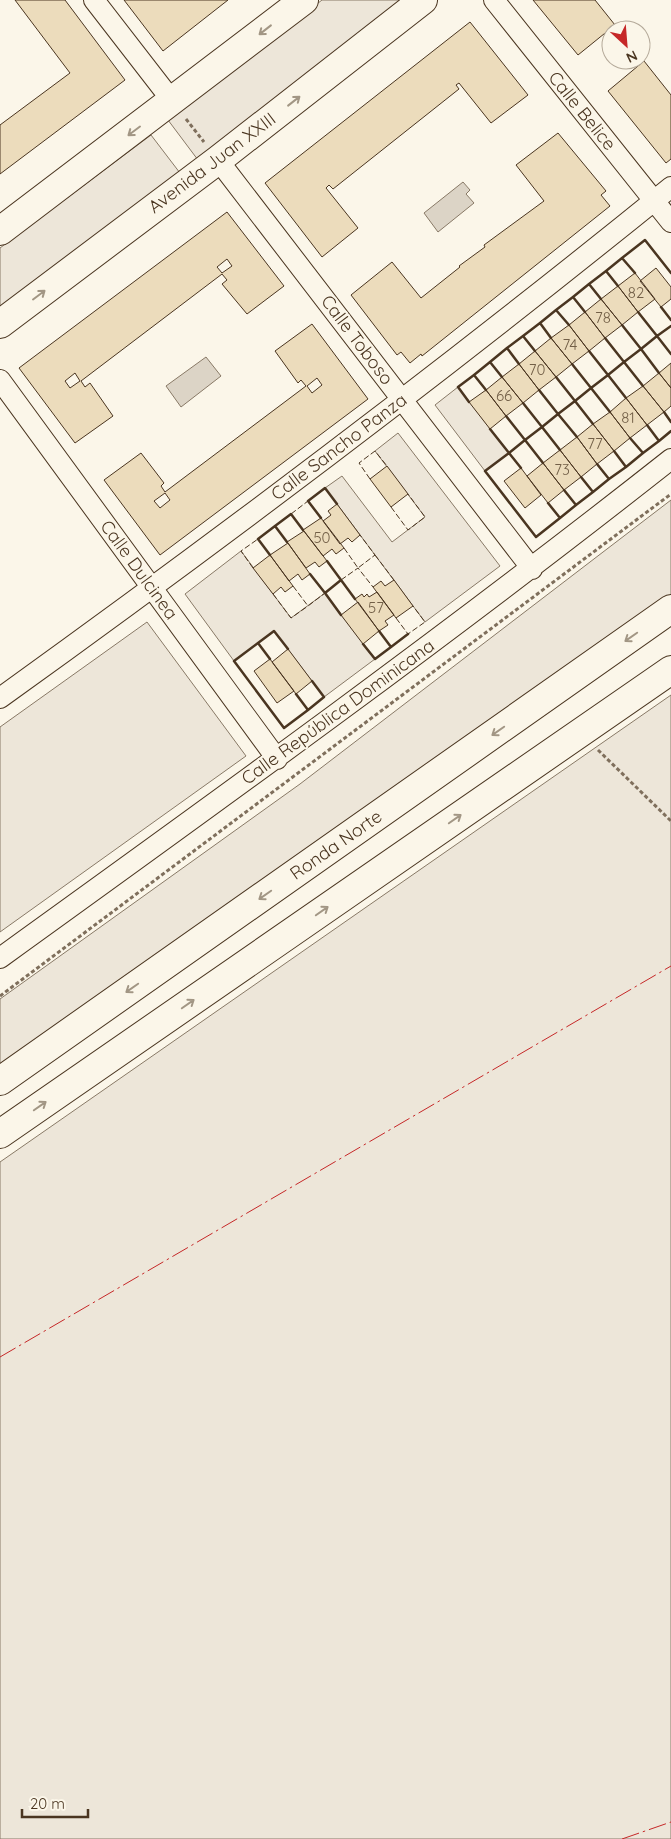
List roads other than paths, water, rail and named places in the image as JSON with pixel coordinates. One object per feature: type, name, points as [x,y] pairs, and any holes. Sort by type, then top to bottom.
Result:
[{"type":"main road","points":[[0,231],[173,102],[304,0]]},
{"type":"main road","name":"Avenida Juan XXIII","points":[[0,324],[218,160],[423,0]]},
{"type":"main road","name":"Ronda Norte","points":[[0,1081],[671,609]]},
{"type":"main road","points":[[0,1134],[671,670]]},
{"type":"street","points":[[94,0],[173,102]]},
{"type":"street","name":"Calle Belice","points":[[494,0],[671,222]]},
{"type":"street","name":"Calle Toboso","points":[[218,160],[532,569]]},
{"type":"street","name":"Calle Sancho Panza","points":[[0,698],[152,588],[402,400],[671,187]]},
{"type":"street","name":"Calle Dulcinea","points":[[0,380],[277,759]]},
{"type":"street","name":"Calle República Dominicana","points":[[0,958],[277,759],[532,569],[671,459]]}]
